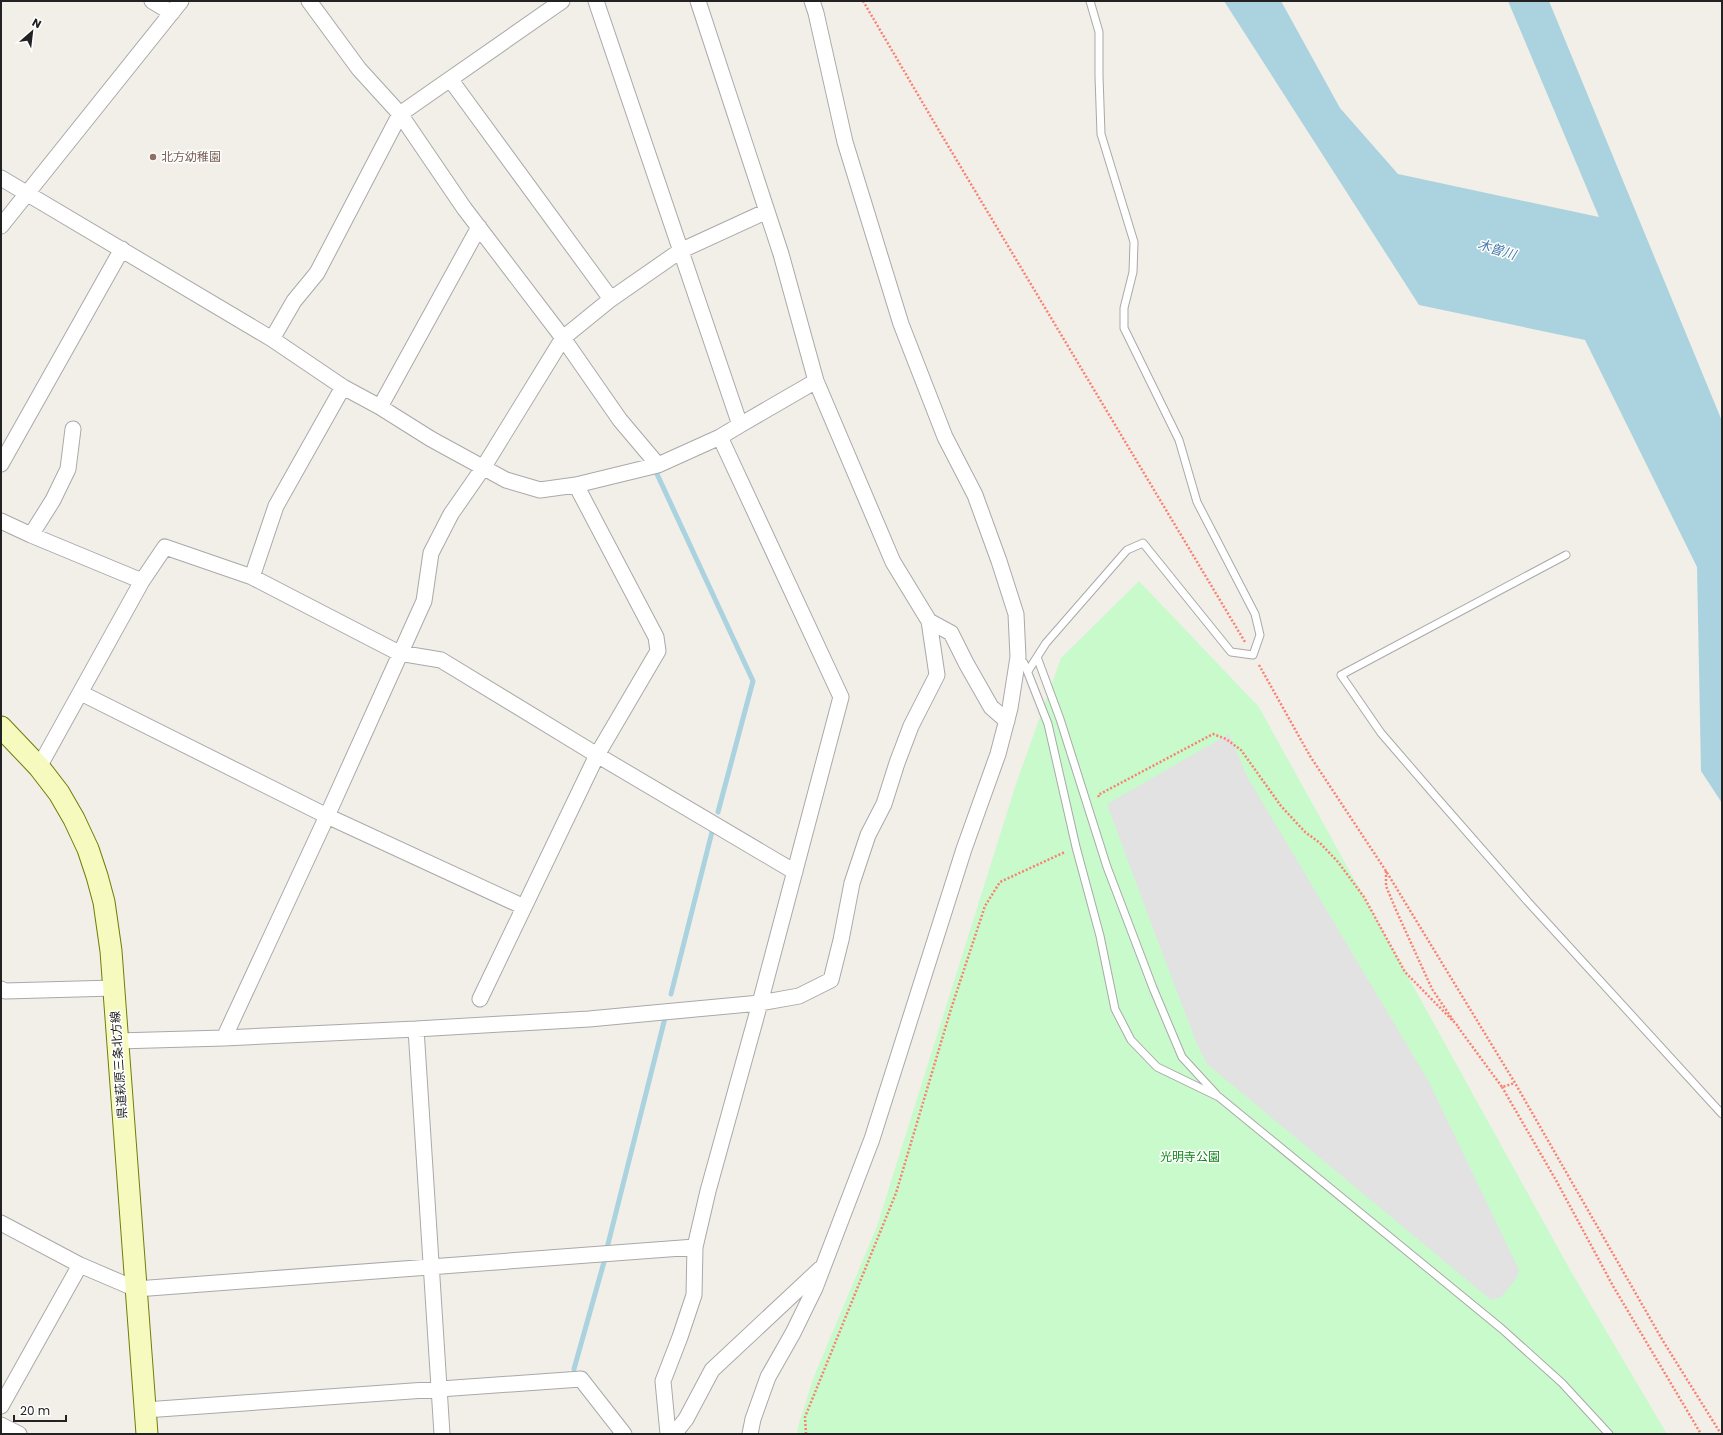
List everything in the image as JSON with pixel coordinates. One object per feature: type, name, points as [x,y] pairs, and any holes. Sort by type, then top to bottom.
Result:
[{"type":"main road","name":"県道萩原三条北方線","points":[[1,727],[40,767],[59,793],[88,848],[104,902],[111,951],[114,988],[147,1434]]},
{"type":"street","points":[[1,226],[177,7],[152,1]]},
{"type":"street","points":[[309,1],[359,69],[400,114],[464,208],[562,338],[620,420],[658,465]]},
{"type":"street","points":[[272,339],[294,301],[317,273],[400,114],[562,1]]},
{"type":"street","points":[[596,1],[740,425]]},
{"type":"street","points":[[118,1041],[224,1038],[589,1019],[760,1003],[799,996],[831,980],[841,940],[852,883],[868,835],[884,804],[911,726],[937,675],[929,621],[893,562],[816,381],[781,254],[698,1]]},
{"type":"street","points":[[750,1434],[753,1419],[768,1377],[793,1333],[814,1288],[872,1138],[964,850],[998,754],[1010,708],[1018,657],[1016,614],[999,561],[975,495],[945,437],[901,324],[845,142],[812,1]]},
{"type":"street","points":[[450,79],[611,299]]},
{"type":"street","points":[[1,178],[272,339],[343,387],[380,407],[431,439],[506,480],[540,490],[576,485],[658,465],[720,437],[816,381]]},
{"type":"street","points":[[224,1038],[327,816],[399,653],[424,601],[431,553],[451,514],[484,468],[562,338],[611,299],[680,251],[767,212]]},
{"type":"street","points":[[380,407],[479,227]]},
{"type":"street","points":[[1,464],[122,249]]},
{"type":"street","points":[[252,577],[276,506],[343,387]]},
{"type":"street","points":[[31,535],[53,500],[68,470],[73,429]]},
{"type":"street","points":[[668,1434],[663,1381],[694,1295],[695,1247],[708,1191],[760,1003],[841,697],[720,437]]},
{"type":"street","points":[[480,999],[597,755],[658,651],[656,637],[576,485]]},
{"type":"street","points":[[1,521],[142,581]]},
{"type":"street","points":[[40,767],[142,581],[165,547],[252,577],[399,653],[440,660],[794,872]]},
{"type":"street","points":[[929,621],[951,633],[991,707],[1007,721]]},
{"type":"street","points":[[81,693],[327,816],[524,907]]},
{"type":"street","points":[[2,994],[114,988]]},
{"type":"street","points":[[416,1029],[442,1434]]},
{"type":"street","points":[[1,1223],[80,1265],[136,1289],[695,1247]]},
{"type":"street","points":[[1,1406],[80,1265]]},
{"type":"street","points":[[674,1434],[686,1419],[712,1370],[823,1266]]},
{"type":"street","points":[[145,1410],[581,1379],[624,1434]]},
{"type":"street","points":[[1,1425],[19,1434]]},
{"type":"lane","points":[[1028,671],[1046,643],[1127,550],[1143,542],[1231,652],[1253,655],[1260,634],[1255,614],[1197,502],[1179,440],[1124,328],[1124,308],[1133,272],[1134,242],[1100,134],[1099,32],[1090,1]]},
{"type":"lane","points":[[1566,555],[1341,675],[1381,733],[1438,799],[1529,903],[1722,1114]]},
{"type":"lane","points":[[1018,657],[1024,663],[1028,671],[1048,724],[1076,847],[1100,936],[1115,1009],[1131,1040],[1156,1066],[1219,1097]]},
{"type":"lane","points":[[1037,658],[1060,719],[1107,867],[1153,988],[1182,1057],[1219,1097],[1502,1329],[1562,1383],[1609,1434]]},
{"type":"path","points":[[863,1],[945,141],[1253,655],[1310,756],[1386,871],[1515,1082],[1663,1341],[1721,1434]]},
{"type":"path","points":[[1100,801],[1098,795],[1213,734],[1226,739],[1240,750],[1281,806],[1305,832],[1320,843],[1338,862],[1364,897],[1405,972],[1459,1027]]},
{"type":"path","points":[[806,1434],[805,1418],[896,1193],[951,1009],[985,906],[1000,882],[1076,847]]},
{"type":"path","points":[[1386,871],[1386,886],[1432,989],[1502,1087],[1557,1182],[1613,1286],[1702,1434]]},
{"type":"path","points":[[1502,1087],[1515,1082]]},
{"type":"green space","name":"光明寺公園","points":[[1139,581],[1259,707],[1569,1268],[1667,1434],[798,1434],[797,1430],[813,1379],[877,1226],[1016,784],[1061,658]]},
{"type":"shaded area","points":[[1229,734],[1248,778],[1429,1082],[1519,1270],[1516,1279],[1501,1297],[1491,1300],[1207,1064],[1197,1044],[1107,804]]},
{"type":"water","name":"木曽川","points":[[1224,1],[1281,1],[1340,108],[1398,174],[1599,217],[1508,1],[1549,1],[1722,421],[1722,803],[1701,771],[1697,567],[1585,340],[1419,305]]},
{"type":"waterway","points":[[657,474],[753,681],[718,812]]},
{"type":"waterway","points":[[671,994],[713,828]]},
{"type":"waterway","points":[[607,1248],[666,1014]]},
{"type":"waterway","points":[[574,1369],[604,1262]]},
{"type":"place","name":"北方幼稚園","points":[[153,157]]}]
